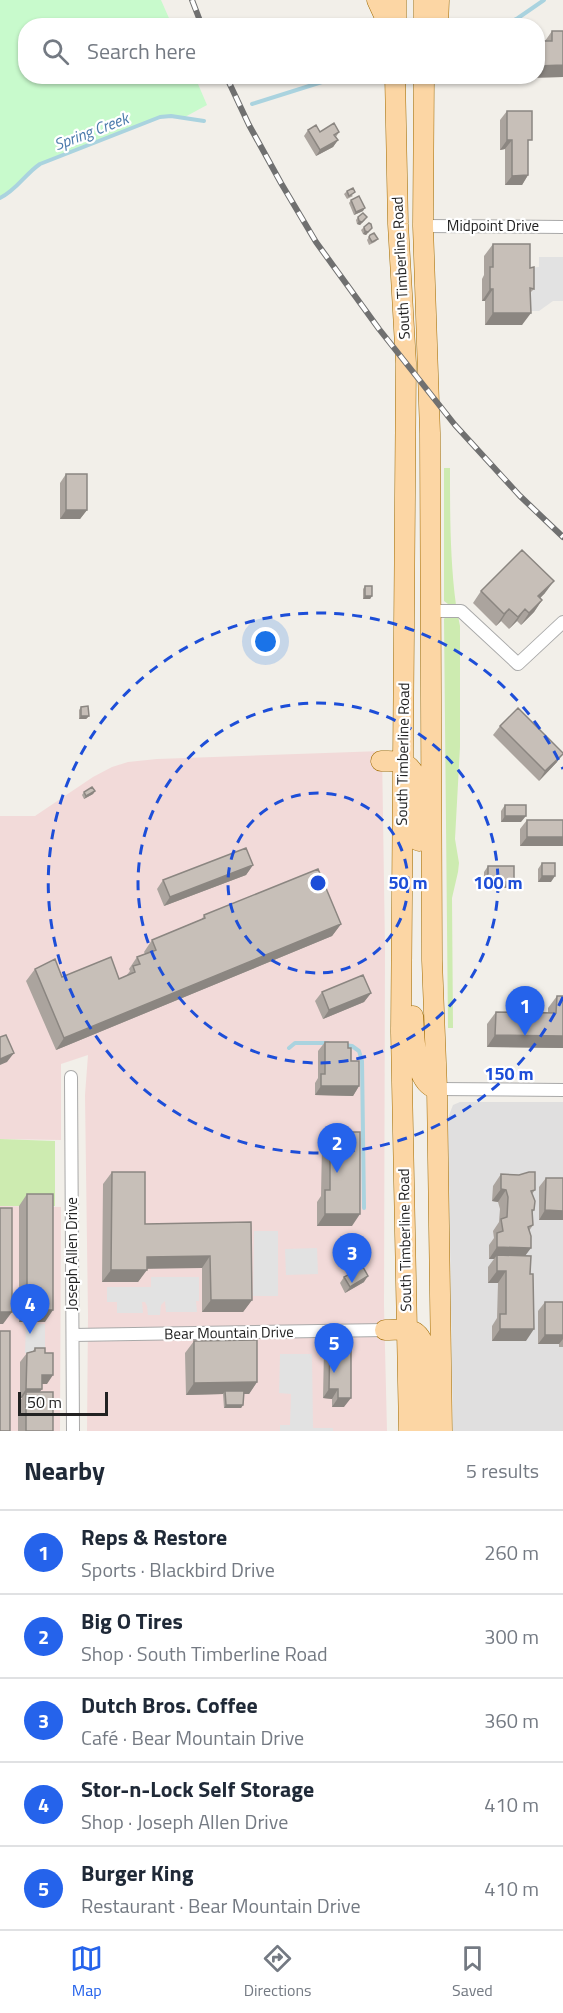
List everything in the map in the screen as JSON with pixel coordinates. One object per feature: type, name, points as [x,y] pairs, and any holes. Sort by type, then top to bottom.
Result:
[{"type":"main road","points":[[377,0],[390,18]]},
{"type":"main road","points":[[394,18],[396,0]]},
{"type":"main road","name":"South Timberline Road","points":[[430,84],[424,127],[423,226],[430,433],[432,960],[437,1089],[442,1431]]},
{"type":"main road","name":"South Timberline Road","points":[[395,86],[398,224],[406,374],[402,1032],[409,1431]]},
{"type":"main road","points":[[381,761],[403,761],[410,766],[415,777],[419,885],[426,939],[432,960]]},
{"type":"main road","points":[[403,927],[420,1075],[428,1085],[437,1089]]},
{"type":"main road","points":[[385,1330],[406,1330],[418,1333],[422,1338],[425,1431]]},
{"type":"street","name":"Midpoint Drive","points":[[423,226],[563,226]]},
{"type":"street","points":[[430,611],[461,611],[518,664],[563,622]]},
{"type":"street","name":"Joseph Allen Drive","points":[[71,1077],[73,1431]]},
{"type":"street","points":[[437,1089],[563,1090]]},
{"type":"street","name":"Bear Mountain Drive","points":[[73,1335],[385,1330]]},
{"type":"shaded area","points":[[539,257],[563,257],[563,301],[553,301],[539,311],[529,311],[528,268],[539,267]]},
{"type":"shaded area","points":[[382,751],[385,948],[384,1306],[387,1431],[87,1431],[85,1095],[88,1055],[61,1064],[61,1140],[0,1139],[0,816],[35,816],[93,777],[128,762]]},
{"type":"shaded area","points":[[460,1102],[563,1102],[563,1431],[453,1431],[448,1118],[453,1105]]},
{"type":"shaded area","points":[[0,1206],[61,1207],[60,1431],[0,1431]]},
{"type":"shaded area","points":[[254,1231],[278,1231],[278,1296],[253,1296]]},
{"type":"shaded area","points":[[317,1248],[318,1274],[286,1275],[285,1249]]},
{"type":"shaded area","points":[[151,1277],[199,1277],[197,1312],[166,1312],[165,1301],[161,1305],[160,1315],[148,1315],[145,1302],[142,1302],[143,1313],[117,1313],[117,1302],[107,1302],[107,1287],[151,1287]]},
{"type":"shaded area","points":[[26,1324],[45,1324],[45,1353],[25,1353]]},
{"type":"shaded area","points":[[280,1354],[312,1354],[313,1428],[333,1428],[333,1431],[280,1431],[280,1425],[290,1425],[291,1394],[279,1393]]},
{"type":"green space","points":[[0,0],[161,0],[169,18],[18,18],[18,84],[198,84],[207,105],[183,118],[160,117],[40,164],[0,198]]},
{"type":"green space","points":[[444,468],[450,468],[451,554],[456,605],[444,601]]},
{"type":"green space","points":[[446,616],[458,616],[460,626],[460,747],[455,839],[459,863],[452,898],[453,1028],[448,1028],[444,619]]},
{"type":"green space","points":[[0,1139],[55,1141],[55,1206],[0,1206]]},
{"type":"building","points":[[552,31],[563,31],[563,65],[545,66],[545,41],[552,41]]},
{"type":"building","points":[[507,111],[532,111],[532,140],[528,140],[528,175],[512,176],[512,140],[507,140]]},
{"type":"building","points":[[334,123],[339,132],[334,135],[338,140],[320,150],[308,130],[316,125],[320,132]]},
{"type":"building","points":[[353,188],[355,192],[349,196],[347,191]]},
{"type":"building","points":[[359,196],[365,208],[356,212],[351,200]]},
{"type":"building","points":[[363,213],[367,217],[362,222],[358,217]]},
{"type":"building","points":[[369,223],[372,228],[368,232],[364,227]]},
{"type":"building","points":[[374,233],[378,239],[372,242],[369,237]]},
{"type":"building","points":[[493,244],[530,244],[530,268],[534,267],[534,289],[530,288],[531,313],[493,313],[490,267],[493,267]]},
{"type":"building","points":[[66,474],[87,474],[87,510],[66,510]]},
{"type":"building","points":[[522,550],[554,581],[538,596],[542,600],[529,613],[525,609],[518,617],[509,609],[504,614],[481,591]]},
{"type":"building","points":[[365,586],[372,586],[372,596],[365,596]]},
{"type":"building","points":[[88,706],[89,716],[81,716],[81,707]]},
{"type":"building","points":[[518,708],[563,753],[545,771],[500,726]]},
{"type":"building","points":[[92,787],[95,791],[86,796],[84,792]]},
{"type":"building","points":[[505,805],[526,805],[526,816],[505,816]]},
{"type":"building","points":[[527,820],[563,820],[563,837],[527,837]]},
{"type":"building","points":[[246,848],[253,865],[170,897],[163,880]]},
{"type":"building","points":[[542,863],[555,863],[555,876],[542,876]]},
{"type":"building","points":[[488,866],[514,866],[514,882],[488,882]]},
{"type":"building","points":[[318,869],[341,924],[64,1038],[35,969],[55,959],[62,977],[111,957],[119,979],[135,972],[133,966],[140,964],[137,957],[156,950],[152,940],[205,918],[204,915]]},
{"type":"building","points":[[363,975],[371,993],[329,1010],[322,992]]},
{"type":"building","points":[[557,996],[563,996],[563,1036],[495,1035],[496,1012],[556,1013]]},
{"type":"building","points":[[6,1035],[14,1053],[0,1059],[0,1037]]},
{"type":"building","points":[[325,1042],[348,1042],[348,1048],[351,1048],[351,1061],[359,1061],[359,1086],[321,1086],[321,1074],[325,1074]]},
{"type":"building","points":[[330,1132],[360,1132],[360,1214],[325,1214],[325,1190],[330,1190]]},
{"type":"building","points":[[112,1172],[145,1172],[145,1224],[251,1222],[252,1300],[211,1300],[210,1256],[147,1257],[147,1270],[111,1270]]},
{"type":"building","points":[[535,1172],[535,1190],[531,1191],[535,1201],[534,1210],[532,1210],[533,1225],[528,1227],[531,1248],[497,1247],[497,1233],[503,1231],[501,1219],[507,1217],[508,1197],[506,1190],[501,1189],[501,1174],[519,1175]]},
{"type":"building","points":[[546,1178],[563,1178],[563,1211],[545,1210]]},
{"type":"building","points":[[27,1194],[53,1194],[53,1310],[27,1310]]},
{"type":"building","points":[[0,1208],[12,1208],[12,1312],[0,1312]]},
{"type":"building","points":[[497,1255],[531,1256],[534,1329],[500,1329],[500,1314],[506,1314],[506,1271],[497,1271]]},
{"type":"building","points":[[363,1267],[368,1276],[350,1287],[344,1277]]},
{"type":"building","points":[[545,1302],[563,1302],[563,1335],[545,1335]]},
{"type":"building","points":[[0,1331],[10,1331],[10,1431],[0,1431]]},
{"type":"building","points":[[330,1338],[351,1339],[351,1398],[338,1398],[338,1389],[329,1389]]},
{"type":"building","points":[[257,1340],[257,1382],[194,1383],[194,1341]]},
{"type":"building","points":[[35,1348],[45,1348],[45,1353],[53,1353],[53,1375],[42,1375],[42,1389],[26,1389],[27,1353],[35,1351]]},
{"type":"building","points":[[225,1391],[244,1391],[243,1405],[226,1405]]},
{"type":"building","points":[[26,1392],[53,1392],[53,1431],[26,1431]]},
{"type":"waterway","name":"Spring Creek","points":[[518,18],[544,0]]},
{"type":"waterway","name":"Spring Creek","points":[[252,104],[316,84]]},
{"type":"waterway","name":"Spring Creek","points":[[0,198],[40,164],[160,117],[171,116],[204,121]]},
{"type":"waterway","points":[[289,1048],[295,1043],[328,1043]]},
{"type":"waterway","points":[[345,1045],[352,1046],[359,1051],[362,1061],[364,1208]]},
{"type":"railway","points":[[192,0],[199,18]]},
{"type":"railway","points":[[230,84],[249,125],[316,242],[379,329],[455,425],[520,496],[563,537]]},
{"type":"place","name":"Reps & Restore","points":[[525,1036]]},
{"type":"place","name":"Big O Tires","points":[[337,1173]]},
{"type":"place","name":"Dutch Bros. Coffee","points":[[352,1283]]},
{"type":"place","name":"Stor-n-Lock Self Storage","points":[[30,1334]]},
{"type":"place","name":"Burger King","points":[[334,1373]]}]
